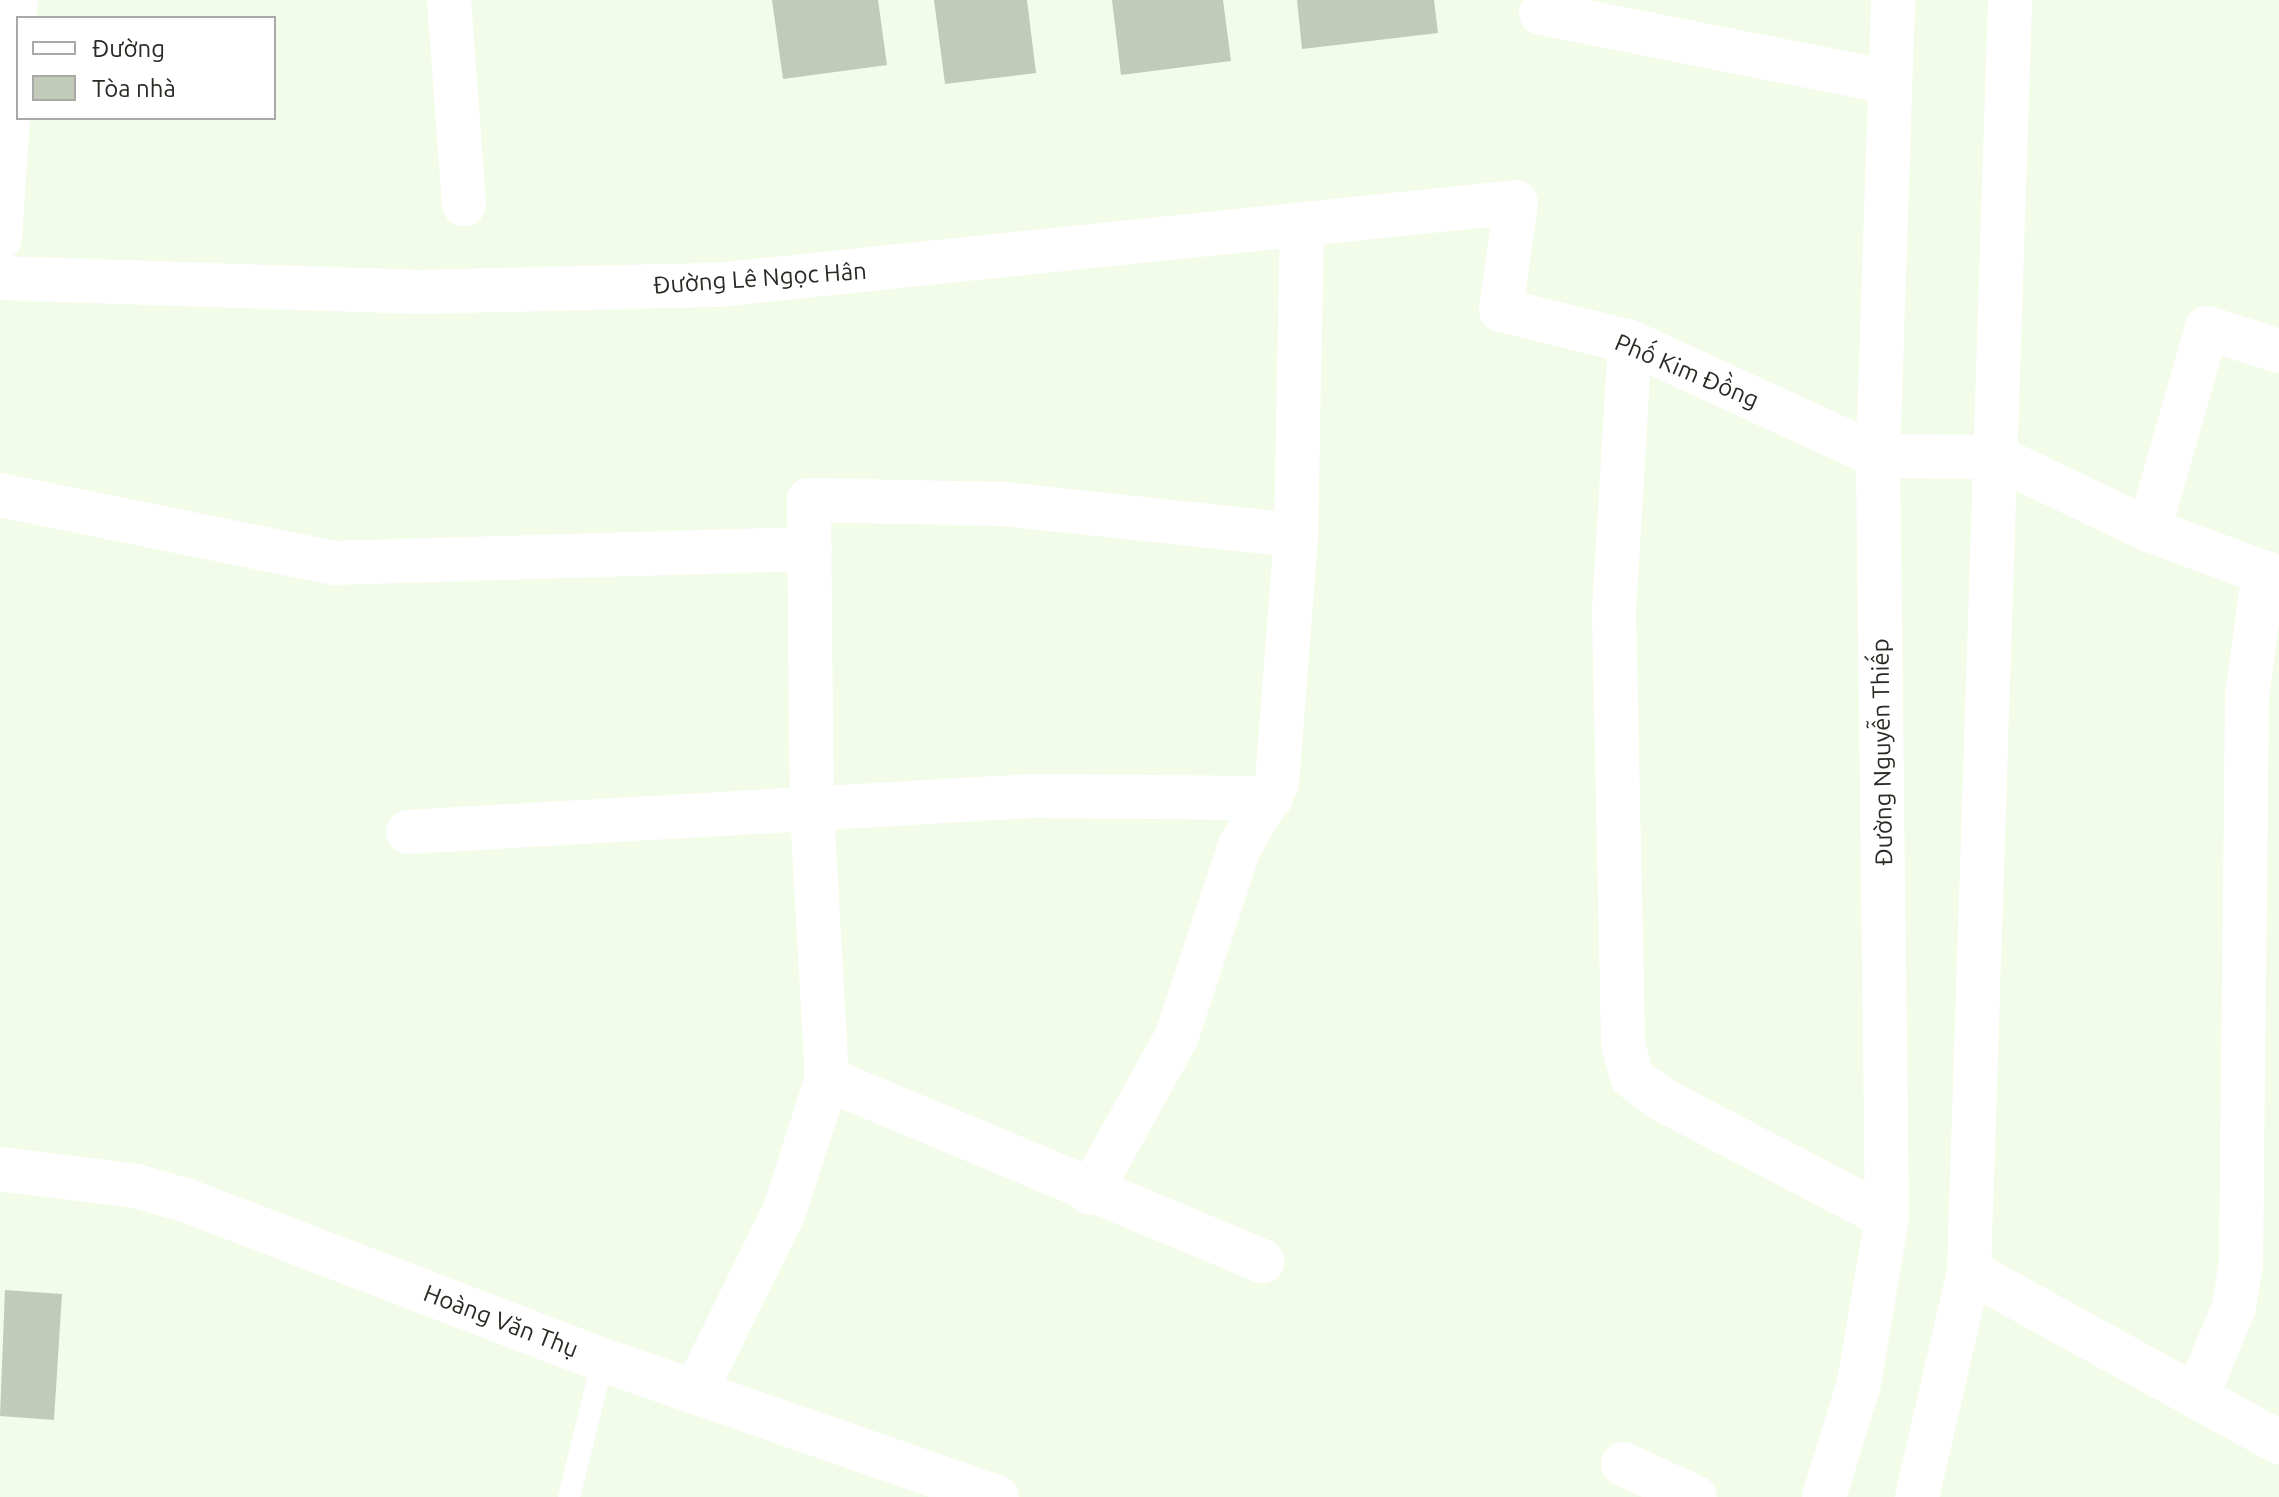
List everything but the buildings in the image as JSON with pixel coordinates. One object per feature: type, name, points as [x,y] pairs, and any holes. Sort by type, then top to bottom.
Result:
[{"type":"street","points":[[0,238],[16,0]]},
{"type":"street","points":[[449,0],[464,204]]},
{"type":"street","name":"Đường Nguyễn Thiếp","points":[[1824,1497],[1859,1383],[1887,1217],[1878,456],[1893,0]]},
{"type":"street","points":[[1917,1497],[1969,1271],[2010,0]]},
{"type":"street","points":[[1541,13],[1890,82]]},
{"type":"street","name":"Phố Kim Đồng","points":[[1516,202],[1501,310],[1630,342],[1878,456]]},
{"type":"street","name":"Đường Lê Ngọc Hân","points":[[0,278],[421,292],[717,285],[1302,227],[1516,202]]},
{"type":"street","points":[[1090,1193],[1176,1038],[1240,846],[1271,798],[1277,783],[1296,535],[1302,227]]},
{"type":"street","points":[[2149,530],[2207,328],[2279,351]]},
{"type":"street","points":[[1630,342],[1614,639],[1623,1044],[1632,1077],[1661,1099],[1887,1217]]},
{"type":"street","points":[[1878,456],[1996,457],[2149,530],[2271,575],[2247,696],[2262,910],[2261,1123],[2234,1307],[2197,1396]]},
{"type":"street","points":[[0,495],[334,563],[810,549]]},
{"type":"street","points":[[695,1392],[784,1212],[827,1079],[812,809],[809,500],[1004,504],[1296,535]]},
{"type":"street","points":[[408,832],[1033,796],[1271,798]]},
{"type":"street","points":[[827,1079],[1090,1193],[1263,1261]]},
{"type":"street","name":"Hoàng Văn Thụ","points":[[0,1169],[136,1186],[188,1201],[603,1360],[997,1497]]},
{"type":"street","points":[[1969,1271],[2279,1442]]},
{"type":"street","points":[[1623,1464],[1695,1497]]},
{"type":"lane","points":[[569,1497],[603,1360]]}]
